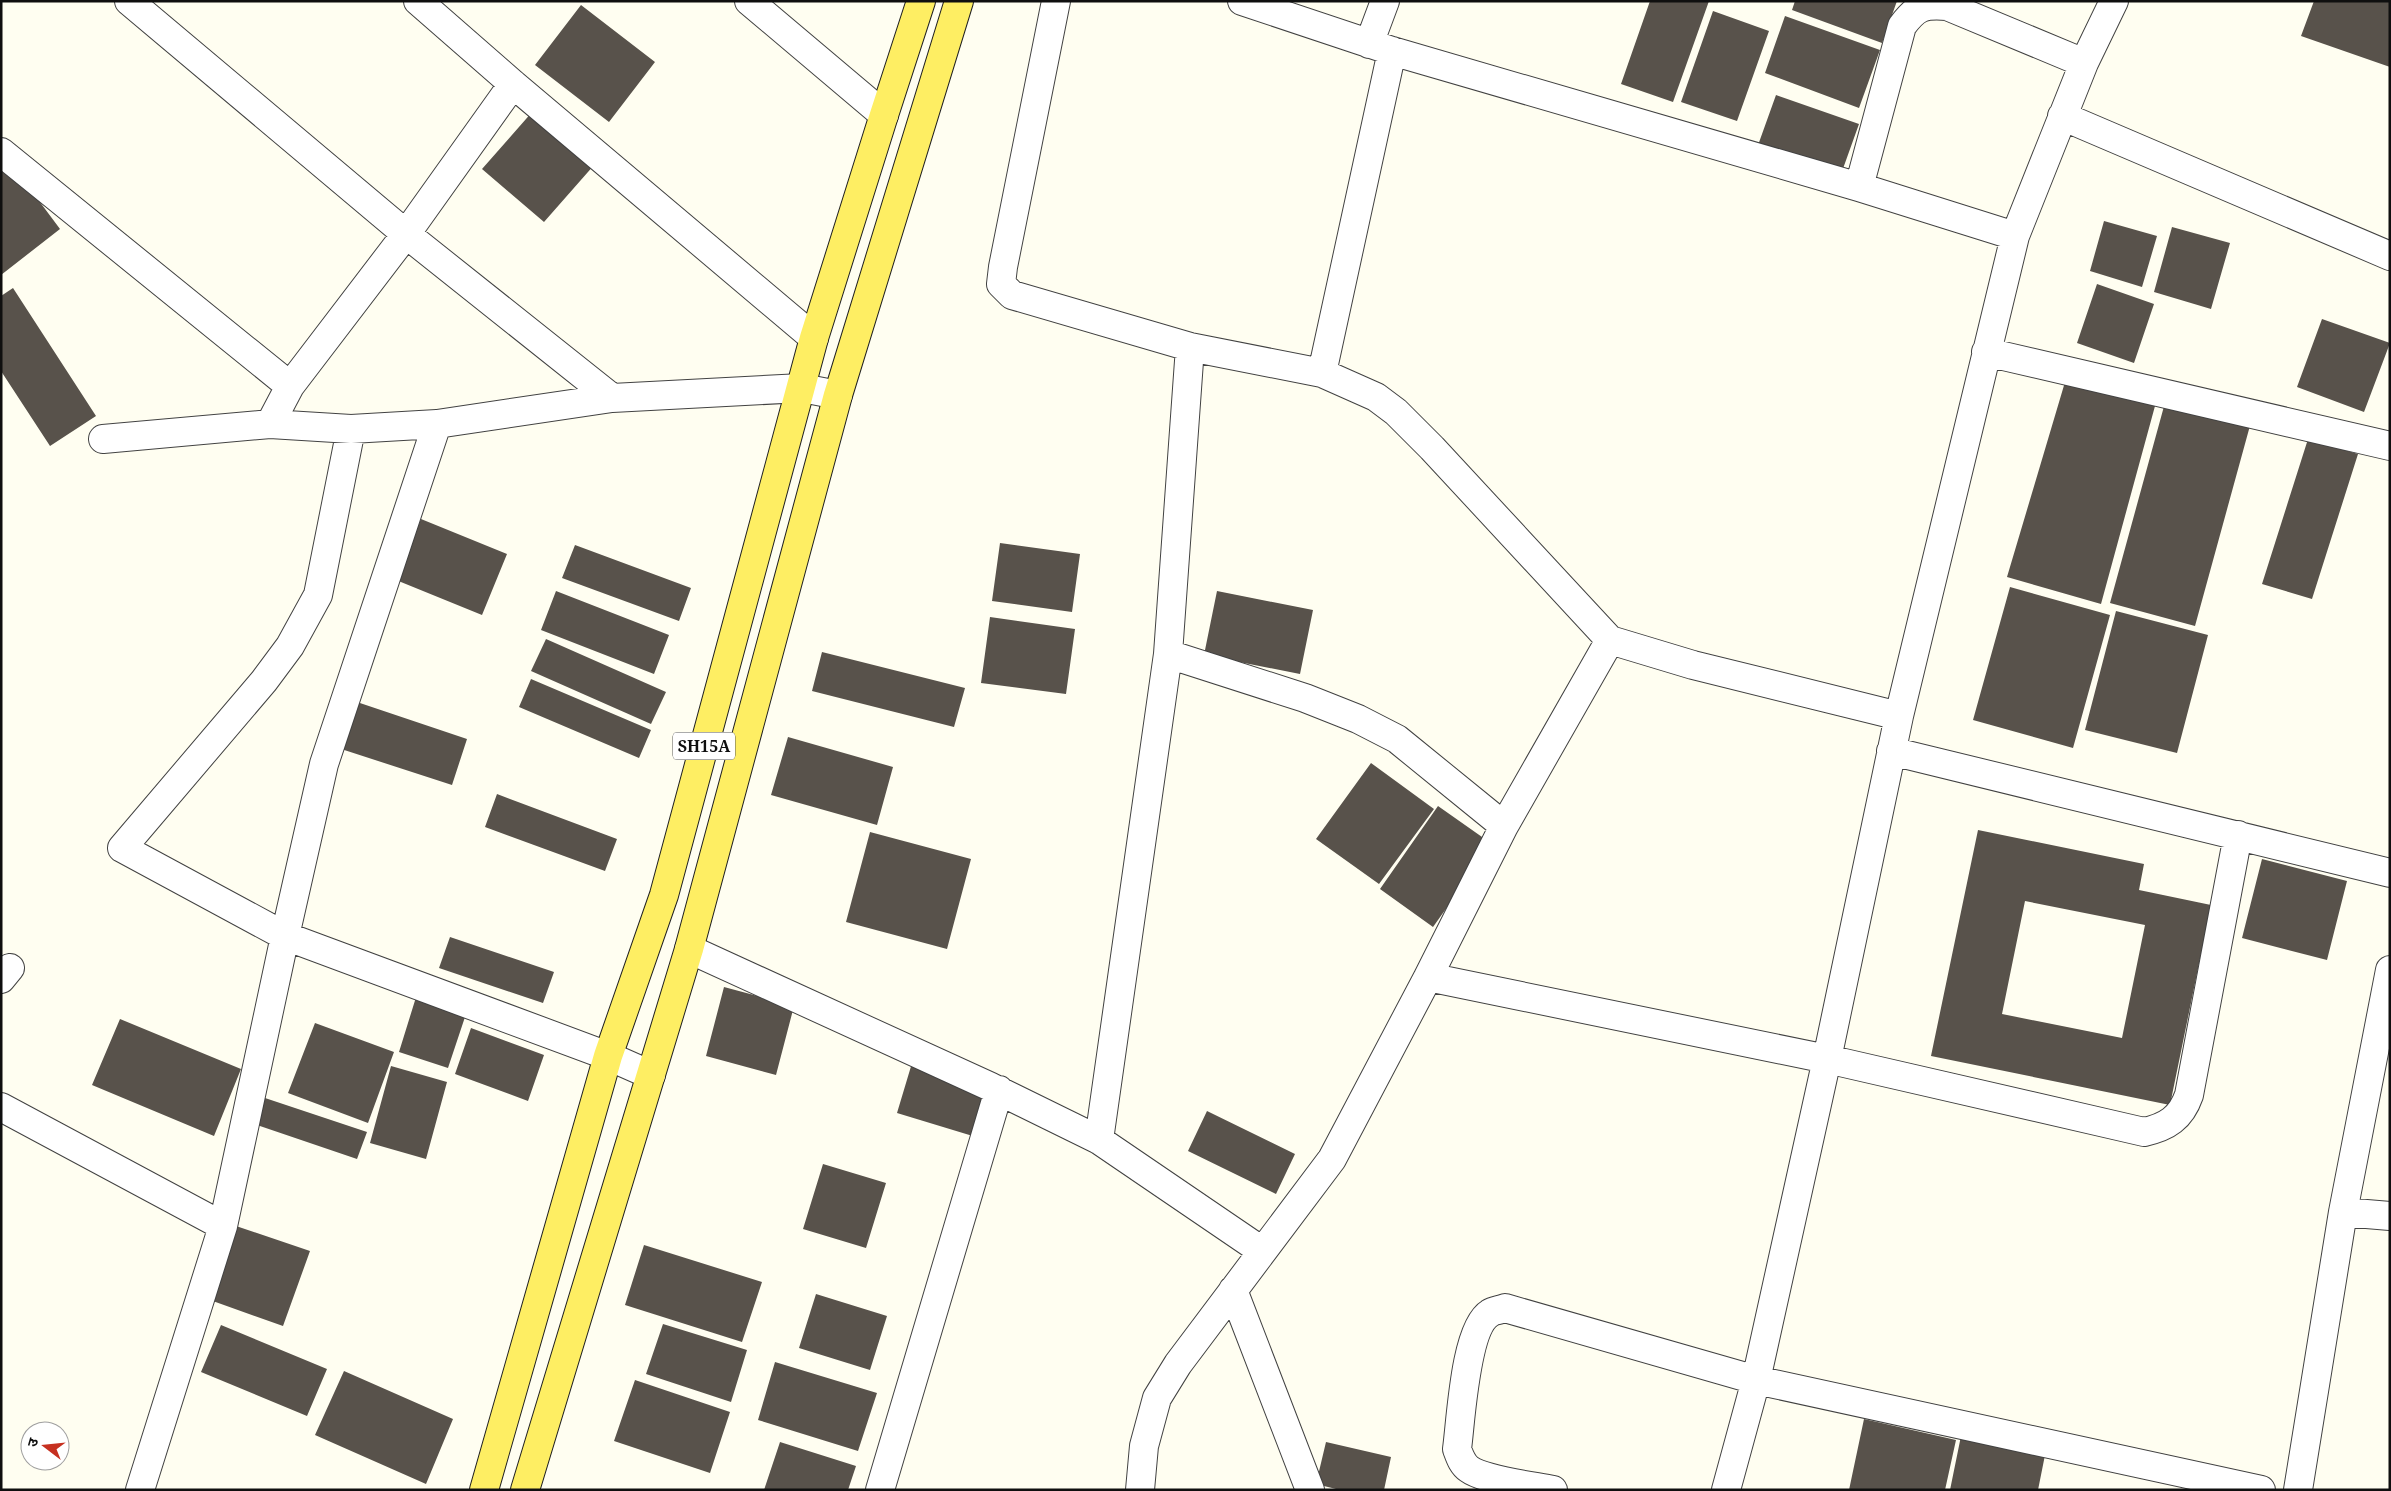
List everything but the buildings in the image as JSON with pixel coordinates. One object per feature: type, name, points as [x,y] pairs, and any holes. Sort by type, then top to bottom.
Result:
[{"type":"main road","name":"SH15A","points":[[484,1490],[608,1056],[664,895],[814,338],[922,1]]},
{"type":"main road","name":"SH15A","points":[[525,1490],[688,950],[838,395],[959,1]]},
{"type":"street","points":[[129,1],[406,234],[612,398]]},
{"type":"street","points":[[418,1],[513,84],[814,338]]},
{"type":"street","points":[[749,1],[884,115]]},
{"type":"street","points":[[1056,1],[1001,284],[1012,295],[1190,347],[1322,373],[1376,397],[1396,412],[1610,640],[1693,664],[1899,716]]},
{"type":"street","points":[[1242,1],[1381,48],[1859,188],[2015,236]]},
{"type":"street","points":[[1322,373],[1381,48],[1385,1]]},
{"type":"street","points":[[1726,1490],[1756,1380],[1827,1059],[1899,716],[2015,236],[2084,63],[2114,1]]},
{"type":"street","points":[[1859,188],[1902,26],[1913,12],[1929,4],[1947,6],[2084,63]]},
{"type":"street","points":[[270,424],[290,386],[406,234],[513,84]]},
{"type":"street","points":[[2062,116],[2390,256]]},
{"type":"street","points":[[1,152],[290,386]]},
{"type":"street","points":[[1099,1140],[1168,654],[1190,347]]},
{"type":"street","points":[[1986,352],[2390,446]]},
{"type":"street","points":[[103,439],[270,424],[351,429],[437,424],[612,398],[802,388],[838,395]]},
{"type":"street","points":[[140,1490],[223,1226],[324,764],[437,424]]},
{"type":"street","points":[[351,429],[318,595],[290,646],[264,680],[122,848],[285,936],[608,1056],[651,1075]]},
{"type":"street","points":[[1140,1490],[1144,1446],[1157,1398],[1178,1364],[1332,1159],[1504,826],[1610,640]]},
{"type":"street","points":[[1168,654],[1305,698],[1358,719],[1389,735],[1504,826]]},
{"type":"street","points":[[1891,751],[2390,874]]},
{"type":"street","points":[[1428,976],[1827,1059],[2144,1132],[2162,1128],[2175,1120],[2185,1107],[2189,1095],[2238,835]]},
{"type":"street","points":[[688,950],[999,1090],[1099,1140],[1262,1251]]},
{"type":"street","points":[[2298,1490],[2343,1212],[2384,1038],[2390,970]]},
{"type":"street","points":[[880,1490],[999,1090]]},
{"type":"street","points":[[1,1108],[223,1226]]},
{"type":"street","points":[[2343,1212],[2390,1216]]},
{"type":"street","points":[[1233,1290],[1310,1490]]},
{"type":"street","points":[[1553,1490],[1485,1476],[1471,1470],[1462,1462],[1457,1449],[1469,1354],[1478,1327],[1489,1313],[1505,1308],[1756,1380],[2261,1490]]}]
